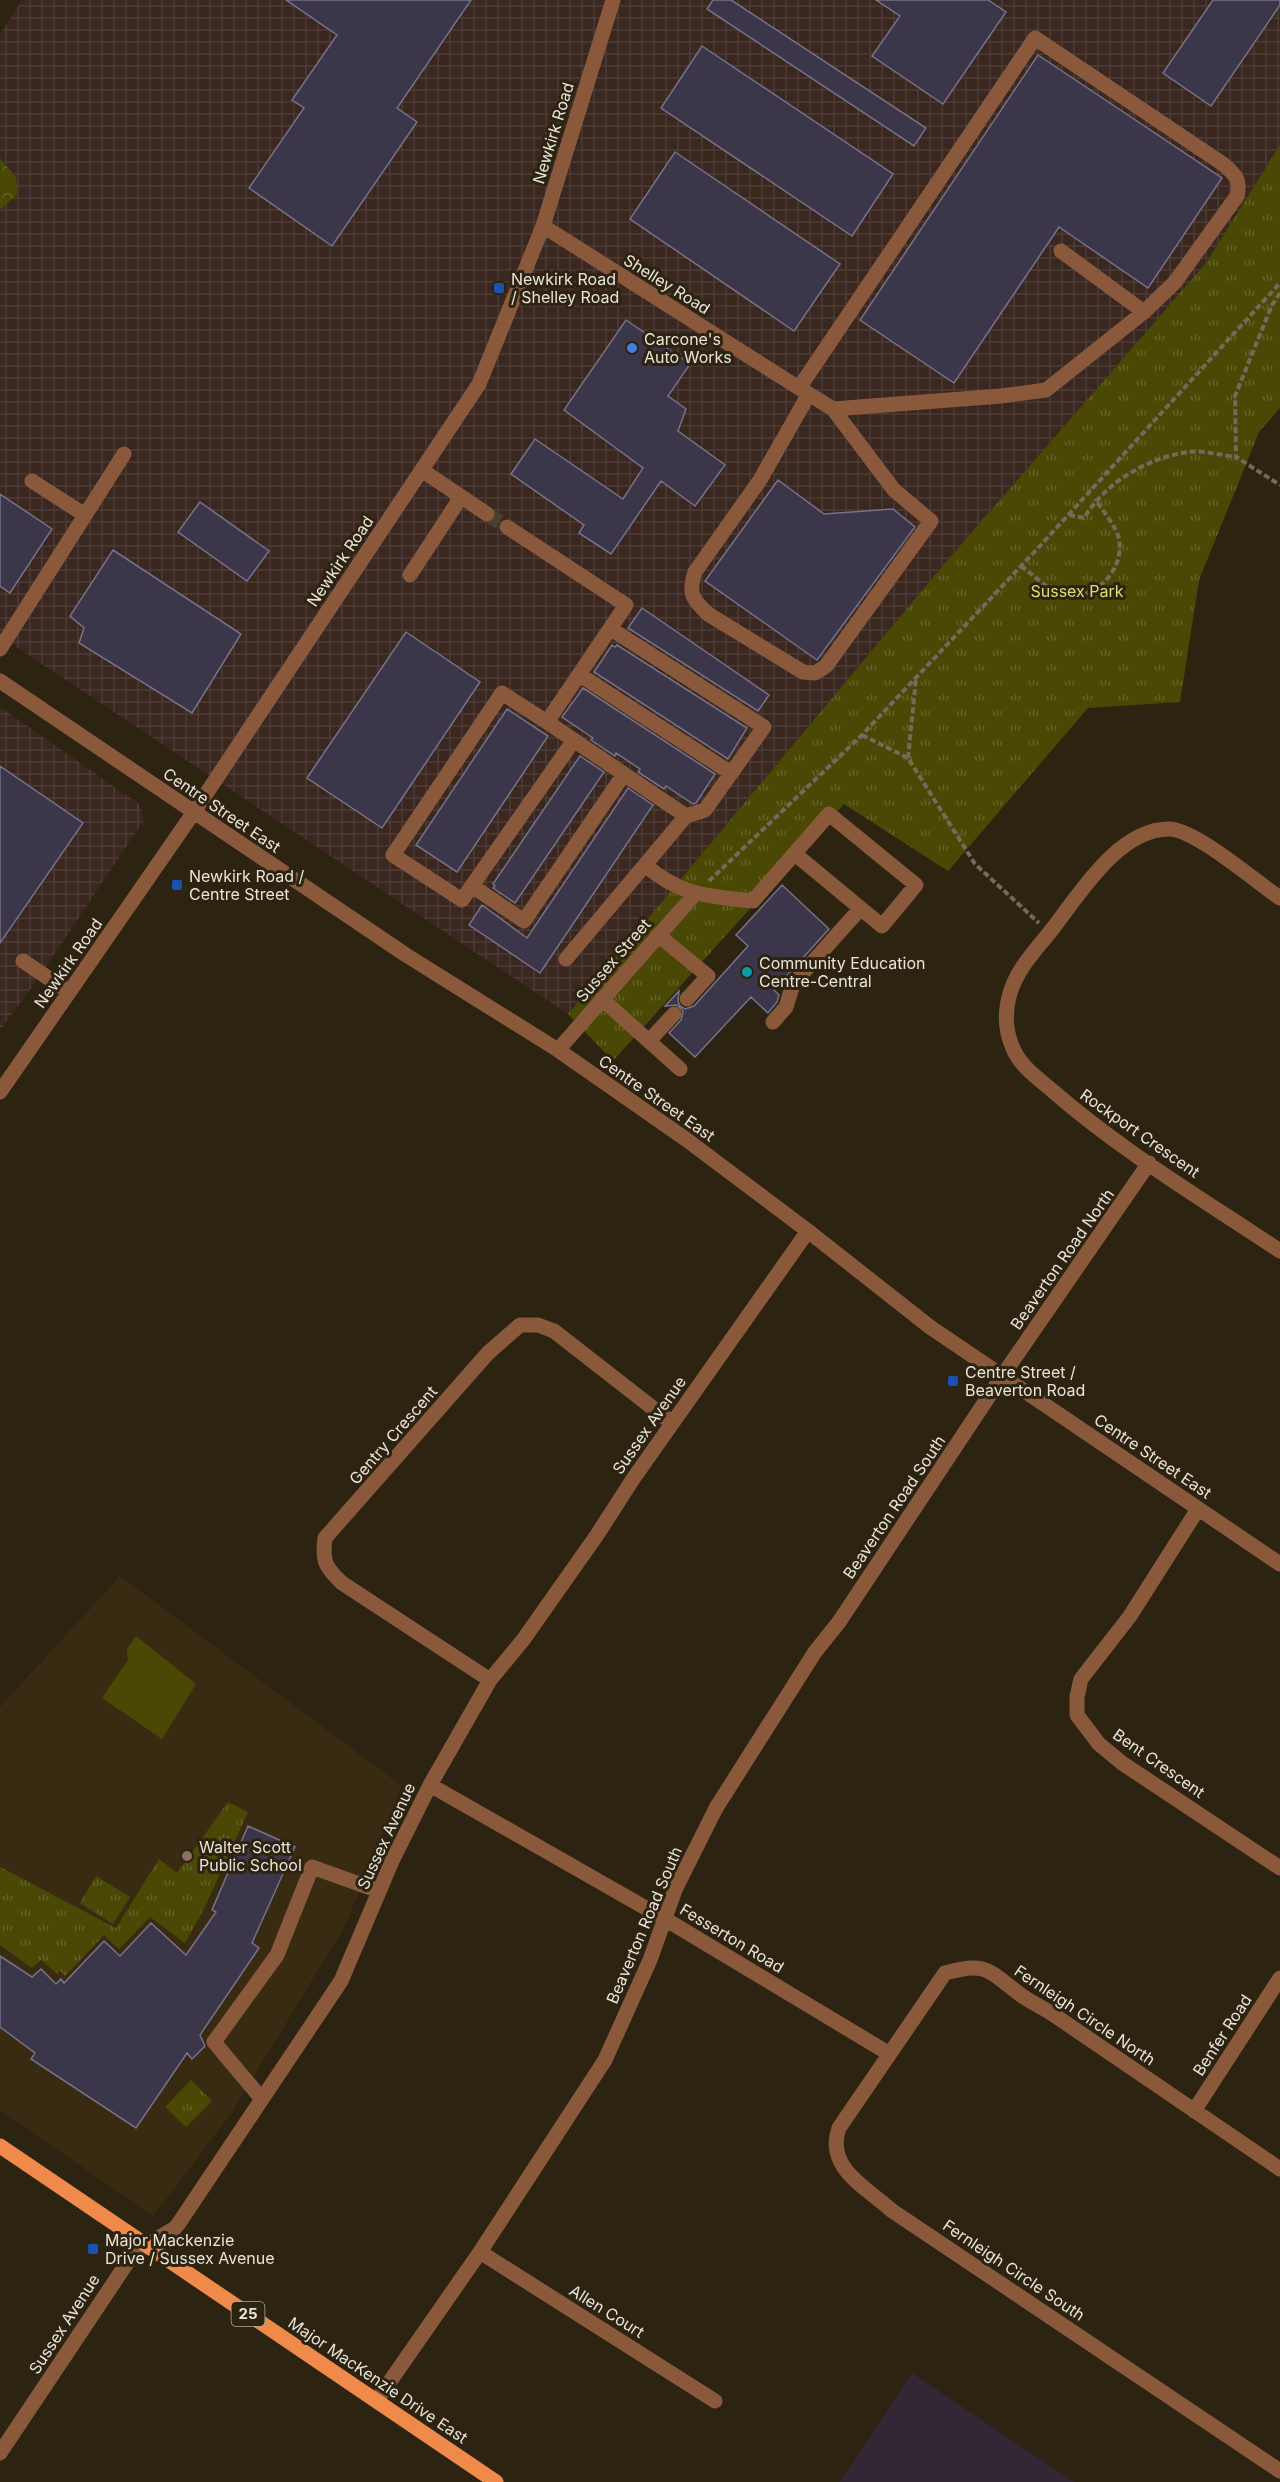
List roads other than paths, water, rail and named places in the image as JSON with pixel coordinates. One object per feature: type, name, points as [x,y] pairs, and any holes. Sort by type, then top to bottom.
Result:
[{"type":"main road","name":"Major MacKenzie Drive East","points":[[0,2146],[377,2400],[494,2482]]},
{"type":"street","name":"Newkirk Road","points":[[0,1092],[194,812],[479,384],[543,226],[613,0]]},
{"type":"street","points":[[1035,38],[1223,164],[1237,177],[1239,186],[1237,196],[1175,282],[1144,312],[1046,390],[1001,396],[833,409],[894,490],[931,521],[826,666],[815,673],[803,672],[708,614],[695,602],[690,587],[695,572],[760,480],[804,391],[1035,38]]},
{"type":"street","name":"Shelley Road","points":[[543,226],[833,409]]},
{"type":"street","points":[[1061,251],[1144,312]]},
{"type":"street","points":[[0,649],[124,454]]},
{"type":"street","points":[[423,471],[488,514]]},
{"type":"street","points":[[32,481],[85,515]]},
{"type":"street","points":[[410,574],[461,497]]},
{"type":"street","points":[[507,527],[626,606],[547,722]]},
{"type":"street","points":[[566,959],[686,816],[705,810],[764,727],[611,629]]},
{"type":"street","points":[[580,675],[731,773]]},
{"type":"street","name":"Centre Street East","points":[[0,681],[406,955],[558,1050],[687,1140],[930,1327],[1280,1564]]},
{"type":"street","points":[[574,740],[462,900],[393,855],[502,693],[574,740],[686,816]]},
{"type":"street","points":[[472,886],[524,921],[624,774]]},
{"type":"street","points":[[645,865],[662,880],[695,894],[753,901],[829,814],[916,885],[882,926],[795,854]]},
{"type":"street","name":"Rockport Crescent","points":[[1280,898],[1209,846],[1171,829],[1152,832],[1133,840],[1110,858],[1082,887],[1049,933],[1026,959],[1010,994],[1006,1011],[1006,1026],[1012,1047],[1023,1066],[1088,1121],[1280,1251]]},
{"type":"street","name":"Sussex Street","points":[[558,1050],[695,894]]},
{"type":"street","points":[[773,1022],[786,1007],[792,984],[860,909]]},
{"type":"street","points":[[658,935],[708,976],[687,999]]},
{"type":"street","points":[[23,961],[69,992]]},
{"type":"street","points":[[602,999],[680,1069]]},
{"type":"street","points":[[649,1041],[674,1014]]},
{"type":"street","name":"Beaverton Road North","points":[[1003,1375],[1149,1163]]},
{"type":"street","name":"Sussex Avenue","points":[[0,2453],[127,2263],[139,2250],[175,2228],[341,1981],[379,1891],[430,1785],[490,1680],[523,1640],[577,1564],[672,1423],[808,1231]]},
{"type":"street","name":"Gentry Crescent","points":[[490,1680],[342,1583],[327,1569],[323,1554],[325,1538],[488,1353],[520,1325],[538,1325],[554,1331],[672,1423]]},
{"type":"street","name":"Beaverton Road South","points":[[377,2400],[480,2252],[605,2060],[650,1960],[675,1890],[716,1808],[814,1652],[838,1622],[1003,1375]]},
{"type":"street","name":"Bent Crescent","points":[[1198,1509],[1130,1616],[1081,1679],[1077,1697],[1077,1715],[1100,1744],[1122,1763],[1280,1868]]},
{"type":"street","name":"Fesserton Road","points":[[430,1785],[665,1919],[888,2053]]},
{"type":"street","points":[[261,2098],[214,2042],[277,1954],[312,1867],[379,1891]]},
{"type":"street","name":"Fernleigh Circle North","points":[[888,2053],[945,1973],[966,1967],[990,1970],[1020,1994],[1280,2169]]},
{"type":"street","name":"Benfer Road","points":[[1194,2111],[1280,1978]]},
{"type":"street","name":"Fernleigh Circle South","points":[[888,2053],[838,2128],[835,2138],[837,2158],[851,2176],[901,2216],[1280,2471]]},
{"type":"street","name":"Allen Court","points":[[480,2252],[715,2401]]},
{"type":"tunnel","points":[[487,514],[507,527]]},
{"type":"place","name":"Newkirk Road / Shelley Road","points":[[499,288]]},
{"type":"place","name":"Carcone's Auto Works","points":[[632,348]]},
{"type":"place","name":"Newkirk Road / Centre Street","points":[[177,885]]},
{"type":"place","name":"Community Education Centre-Central","points":[[747,972]]},
{"type":"place","name":"Centre Street / Beaverton Road","points":[[953,1381]]},
{"type":"place","name":"Walter Scott Public School","points":[[187,1856]]},
{"type":"place","name":"Major Mackenzie Drive / Sussex Avenue","points":[[93,2249]]},
{"type":"park label","name":"Sussex Park","points":[[1077,591]]}]
